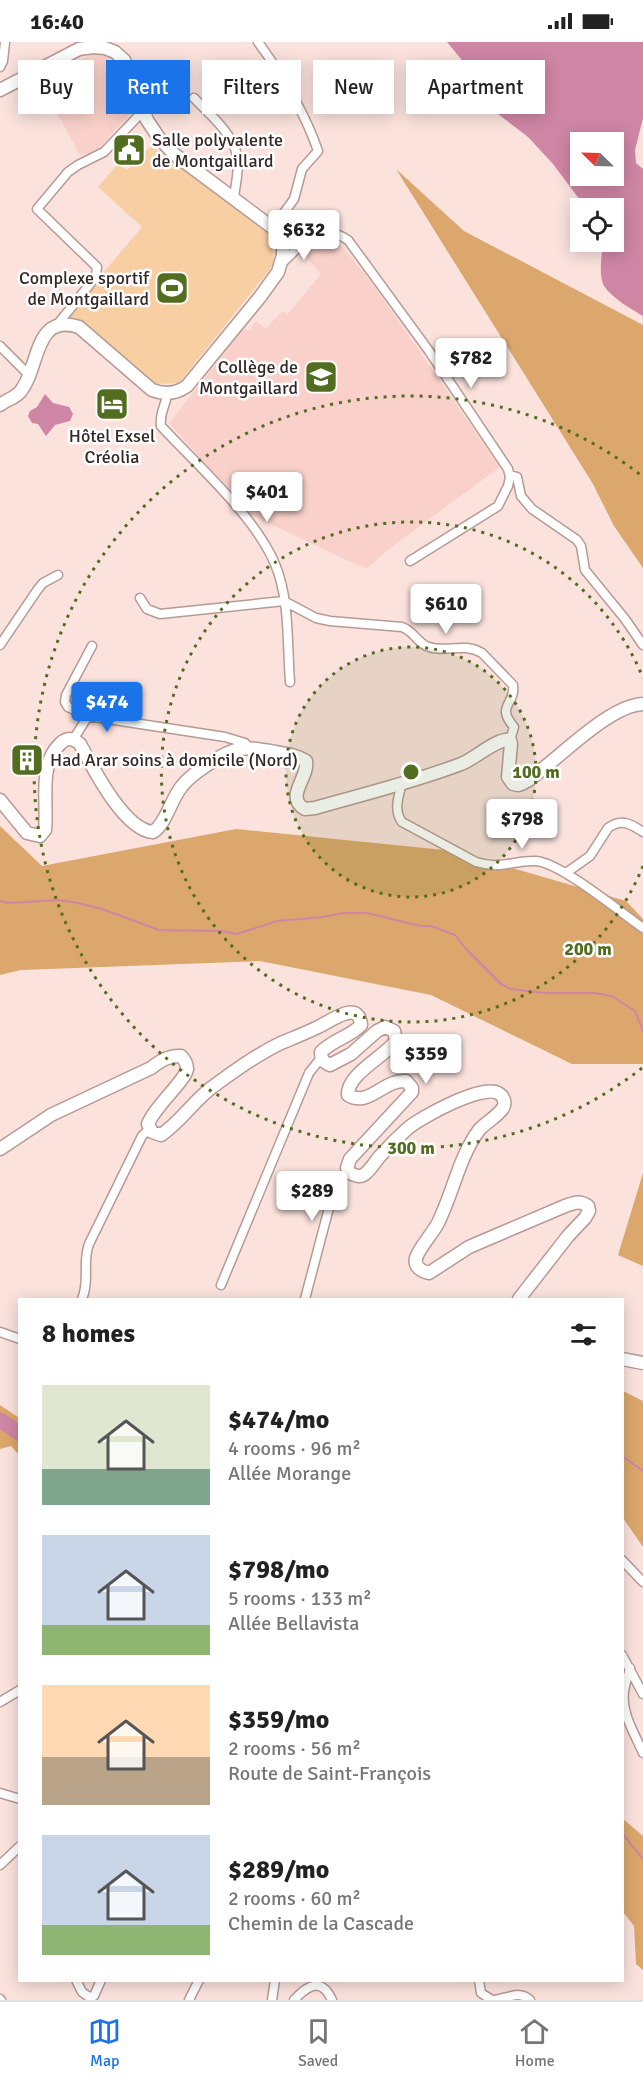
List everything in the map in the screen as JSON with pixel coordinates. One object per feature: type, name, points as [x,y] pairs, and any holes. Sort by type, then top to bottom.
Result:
[{"type":"street","points":[[0,67],[5,42]]},
{"type":"street","points":[[0,405],[19,393],[44,337],[50,329],[65,323],[79,327],[152,390],[167,393],[181,391],[275,278],[283,255],[277,234],[294,199],[302,169],[318,151],[308,126],[274,64],[258,42]]},
{"type":"street","points":[[0,90],[79,46],[105,48],[115,52],[124,60]]},
{"type":"street","points":[[194,98],[225,132],[237,152],[234,199]]},
{"type":"street","points":[[57,325],[94,279],[97,267],[37,209],[68,172],[104,152],[140,114]]},
{"type":"street","points":[[145,114],[159,138],[174,154],[277,234],[309,238]]},
{"type":"street","points":[[281,265],[309,238],[325,232],[336,233],[348,240],[429,351],[508,468],[510,475],[508,486],[498,506],[410,561]]},
{"type":"street","points":[[0,346],[28,375]]},
{"type":"street","points":[[167,393],[160,416],[161,426],[240,510],[261,538],[276,565],[284,601],[290,682]]},
{"type":"street","points":[[510,475],[517,477],[521,496],[532,509],[577,540],[581,546],[585,570],[625,618],[643,645]]},
{"type":"street","points":[[0,645],[38,589],[43,583],[58,575]]},
{"type":"street","points":[[140,598],[147,609],[160,614],[284,601],[316,618],[344,623],[402,627],[411,631],[429,647],[469,647],[482,653],[513,685],[513,694],[505,711],[506,718],[514,727],[510,740],[512,754],[508,777],[513,784],[518,785],[534,776],[612,714],[637,704],[643,704]]},
{"type":"street","points":[[92,646],[66,695],[65,702],[68,707],[88,716],[225,737],[245,743],[250,748]]},
{"type":"street","points":[[73,740],[88,716]]},
{"type":"street","points":[[0,800],[27,833],[40,836],[45,830],[46,774],[53,752],[66,739],[80,744],[120,809],[140,828],[153,832],[162,825],[167,810],[182,785],[225,753],[236,749],[250,748],[297,756],[306,761],[306,773],[296,796],[298,803],[305,808],[315,808],[463,763],[500,741],[510,740]]},
{"type":"street","points":[[402,782],[397,808],[402,822],[476,862],[489,866],[535,861],[556,867],[643,928]]},
{"type":"street","points":[[566,873],[590,856],[608,828],[613,825],[629,823],[643,832]]},
{"type":"street","points":[[0,1149],[51,1115],[151,1068],[162,1060],[175,1055],[181,1056],[186,1063],[185,1075],[151,1115],[148,1124],[155,1134],[161,1135],[209,1090],[258,1055],[351,1012],[357,1014],[361,1019],[361,1025],[355,1032],[330,1043],[321,1052],[324,1063],[330,1065],[351,1054],[377,1031],[385,1027],[394,1030],[396,1041],[391,1048],[354,1078],[348,1087],[348,1095],[354,1099],[364,1099],[398,1080],[406,1081],[412,1088],[412,1092],[350,1159],[347,1168],[350,1173],[357,1176],[365,1175],[407,1129],[425,1116],[476,1094],[489,1091],[496,1091],[505,1101],[503,1108],[478,1132],[466,1154],[439,1223],[416,1257],[416,1265],[421,1271],[429,1273],[469,1247],[565,1206],[577,1202],[583,1202],[588,1206],[589,1211],[585,1218],[568,1236],[520,1298]]},
{"type":"street","points":[[221,1285],[309,1073],[321,1058]]},
{"type":"street","points":[[82,1298],[87,1286],[86,1258],[89,1244],[142,1136],[149,1128]]},
{"type":"street","points":[[305,1298],[335,1185],[340,1177],[350,1173]]},
{"type":"street","points":[[0,1332],[18,1338]]},
{"type":"street","points":[[624,1359],[643,1363]]},
{"type":"street","points":[[624,1562],[643,1582]]},
{"type":"street","points":[[624,1658],[643,1694]]},
{"type":"street","points":[[630,1668],[624,1693],[624,1704],[643,1753]]},
{"type":"street","points":[[0,1702],[18,1691]]},
{"type":"street","points":[[0,1793],[18,1798]]},
{"type":"street","points":[[0,1865],[18,1848]]},
{"type":"street","points":[[77,1982],[82,1992],[89,1997],[94,1996],[100,1982]]},
{"type":"street","points":[[189,2000],[198,1982]]},
{"type":"street","points":[[272,2000],[275,1982]]},
{"type":"street","points":[[479,1982],[481,1993],[494,2000],[512,1994],[519,1994],[530,2000]]},
{"type":"street","points":[[294,2000],[306,1987],[313,1986],[321,1987],[329,1993],[332,2000]]},
{"type":"shaded area","points":[[447,42],[643,42],[643,118],[635,150],[636,163],[643,169],[643,316],[612,295],[604,286],[601,276],[602,252],[624,252],[624,198],[578,198],[553,164],[528,137],[498,114],[545,114],[545,60],[462,60]]},
{"type":"shaded area","points":[[95,53],[108,55],[116,60],[106,60],[106,114],[130,114],[95,152],[80,155],[58,114],[94,114],[94,60],[80,60]]},
{"type":"shaded area","name":"Complexe sportif de Montgaillard","points":[[150,147],[160,152],[272,237],[274,264],[179,383],[155,384],[94,330],[70,317],[69,313],[142,227],[98,187],[118,164],[127,170]]},
{"type":"shaded area","points":[[396,169],[464,231],[643,325],[643,568],[614,526],[593,484]]},
{"type":"shaded area","name":"Collège de Montgaillard","points":[[317,241],[336,243],[346,251],[372,283],[500,467],[389,549],[366,569],[251,515],[169,423],[243,329],[250,330],[256,321],[266,329],[282,311],[288,314],[321,274],[304,254]]},
{"type":"shaded area","points":[[45,394],[53,403],[69,407],[73,414],[70,421],[55,425],[46,436],[38,424],[32,423],[28,416]]},
{"type":"shaded area","points":[[0,826],[42,866],[236,829],[454,851],[626,901],[643,919],[643,1064],[572,1064],[431,995],[260,961],[21,970],[0,975]]},
{"type":"shaded area","points":[[643,1173],[643,1266],[618,1255]]},
{"type":"shaded area","points":[[624,1392],[643,1401],[643,1547],[624,1519]]},
{"type":"shaded area","points":[[0,1405],[18,1417],[18,1454],[11,1446],[0,1449]]},
{"type":"shaded area","points":[[624,1820],[643,1836],[643,1970],[636,1964],[634,1926],[624,1913]]},
{"type":"waterway","points":[[0,901],[8,903],[59,900],[102,909],[159,930],[222,931],[237,934],[277,921],[344,913],[367,913],[420,926],[431,926],[455,935],[501,984],[511,989],[612,996],[635,1011],[643,1031]]},
{"type":"waterway","points":[[0,1420],[18,1433]]},
{"type":"waterway","points":[[624,1457],[643,1471]]},
{"type":"waterway","points":[[624,1835],[643,1859]]},
{"type":"place","name":"Salle polyvalente de Montgaillard","points":[[129,150]]},
{"type":"place","name":"Complexe sportif de Montgaillard","points":[[172,288]]},
{"type":"place","name":"Collège de Montgaillard","points":[[321,377]]},
{"type":"place","name":"Hôtel Exsel Créolia","points":[[112,404]]},
{"type":"place","name":"Had Arar soins à domicile (Nord)","points":[[27,760]]}]
